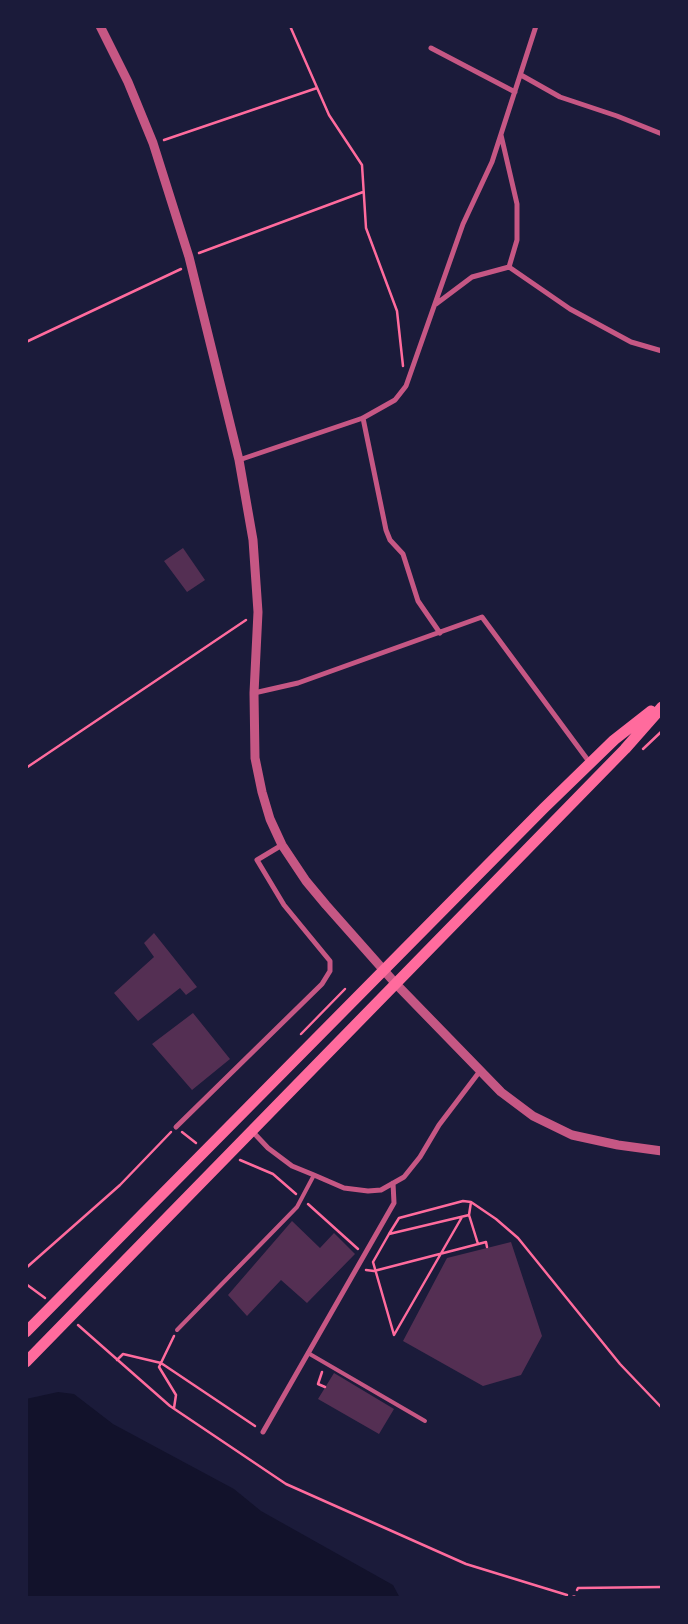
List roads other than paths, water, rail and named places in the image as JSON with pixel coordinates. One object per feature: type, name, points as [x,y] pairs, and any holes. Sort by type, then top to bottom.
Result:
[{"type":"main road","points":[[26,1332],[384,969],[614,740],[662,703]]},
{"type":"main road","points":[[26,1362],[625,749],[662,707]]},
{"type":"street","points":[[100,26],[128,82],[153,143],[190,261],[239,460],[253,540],[258,612],[254,693],[255,758],[262,792],[282,845],[306,881],[396,984],[501,1092],[533,1116],[572,1134],[618,1145],[662,1151]]},
{"type":"street","points":[[239,460],[363,418],[394,400],[406,386],[463,224],[492,162],[536,26]]},
{"type":"street","points":[[431,48],[515,92]]},
{"type":"street","points":[[521,75],[560,97],[617,116],[662,134]]},
{"type":"street","points":[[501,134],[517,204],[517,240],[509,267]]},
{"type":"street","points":[[436,304],[472,277],[509,267],[570,309],[631,342],[662,351]]},
{"type":"street","points":[[363,418],[386,530],[390,540],[403,554],[418,601],[440,633]]},
{"type":"street","points":[[254,693],[298,683],[482,618],[591,763]]},
{"type":"street","points":[[176,1127],[322,984],[330,971],[330,961],[284,906],[258,860],[282,845]]},
{"type":"street","points":[[252,1131],[268,1148],[292,1166],[344,1188],[368,1192],[381,1190],[404,1177],[420,1157],[439,1125],[480,1072]]},
{"type":"street","points":[[263,1432],[394,1203],[393,1183]]},
{"type":"lane","points":[[177,1330],[297,1207],[314,1176]]},
{"type":"lane","points":[[308,1353],[426,1421]]}]
